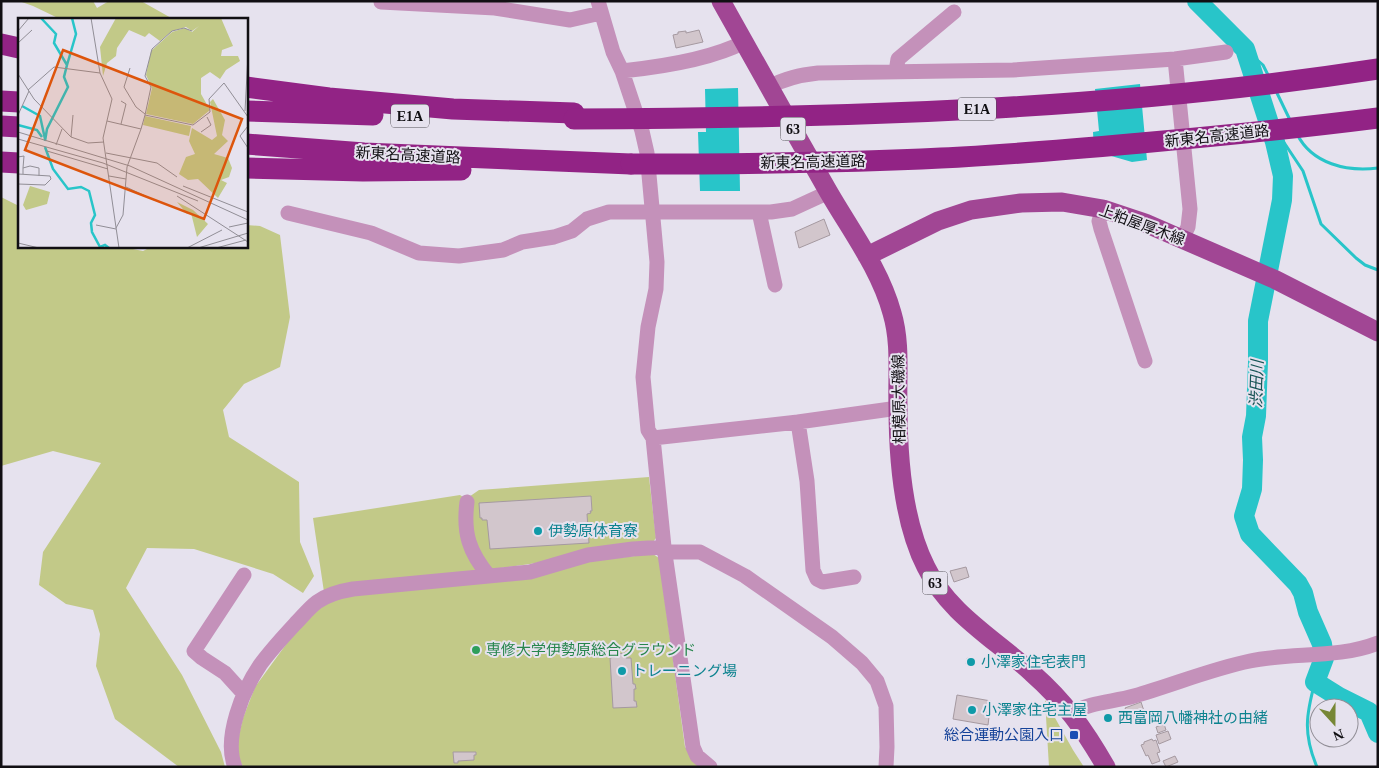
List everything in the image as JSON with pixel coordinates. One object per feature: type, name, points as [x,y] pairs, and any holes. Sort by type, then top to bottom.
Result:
[{"type":"highway","points":[[1,44],[18,48]]},
{"type":"highway","name":"E1A","points":[[248,111],[450,117],[574,116],[662,118],[891,113],[1094,102],[1230,89],[1378,69]]},
{"type":"highway","points":[[248,87],[329,98],[445,109],[574,116]]},
{"type":"highway","points":[[1,101],[18,102]]},
{"type":"highway","name":"新東名高速道路","points":[[248,144],[364,153],[574,164],[785,163],[942,158],[1064,150],[1189,139],[1378,118]]},
{"type":"highway","points":[[1,126],[18,127]]},
{"type":"highway","points":[[1,162],[18,163]]},
{"type":"highway","points":[[248,168],[418,171],[574,164]]},
{"type":"main road","name":"相模原大磯線","points":[[721,1],[883,287],[892,313],[897,337],[898,436],[908,513],[914,538],[926,569],[951,604],[1031,672],[1072,713],[1106,767]]},
{"type":"main road","name":"上粕屋厚木線","points":[[867,256],[938,221],[971,210],[1012,204],[1062,202],[1103,209],[1182,239],[1276,280],[1378,332]]},
{"type":"street","points":[[381,2],[495,8],[570,20],[600,7],[613,52],[622,71],[642,131],[647,153],[657,262],[643,377],[648,430],[653,438],[664,549],[692,747],[697,756],[710,767]]},
{"type":"street","points":[[896,72],[898,59],[954,12]]},
{"type":"street","points":[[622,71],[657,67],[720,53],[744,42]]},
{"type":"street","points":[[769,87],[798,75],[818,73],[1013,70],[1175,59],[1226,52]]},
{"type":"street","points":[[1175,59],[1190,209],[1188,227],[1182,239]]},
{"type":"street","points":[[288,213],[371,233],[418,253],[459,256],[503,250],[522,242],[554,237],[572,231],[598,214],[609,212],[759,212],[792,209],[829,192]]},
{"type":"street","points":[[1103,209],[1099,221],[1101,229],[1145,361]]},
{"type":"street","points":[[759,212],[770,280]]},
{"type":"street","points":[[653,438],[798,422],[898,408]]},
{"type":"street","points":[[798,422],[806,481],[813,570],[817,579],[823,582],[854,577]]},
{"type":"street","points":[[467,502],[466,534],[473,555],[489,576]]},
{"type":"street","points":[[234,767],[230,752],[231,735],[244,694],[260,665],[316,603],[336,592],[530,572],[588,555],[632,549],[664,549],[700,552],[744,576],[832,637],[862,663],[877,681],[886,706],[886,767]]},
{"type":"street","points":[[244,575],[194,651],[225,672],[244,694]]},
{"type":"street","points":[[1072,713],[1081,707],[1131,697],[1222,668],[1251,661],[1339,653],[1362,649],[1378,643]]},
{"type":"green space","points":[[19,1],[93,1],[97,8],[109,1],[141,1],[171,18],[58,18]]},
{"type":"green space","points":[[1,197],[18,206],[18,248],[128,248],[143,251],[149,248],[248,248],[248,225],[260,226],[280,235],[290,317],[280,367],[244,384],[223,410],[229,437],[299,482],[300,542],[314,576],[303,593],[273,574],[194,549],[147,548],[126,588],[182,675],[221,752],[225,767],[179,767],[115,719],[96,666],[100,634],[93,610],[66,604],[39,585],[43,552],[101,463],[53,451],[1,466]]},
{"type":"green space","points":[[649,477],[656,538],[653,542],[530,564],[324,592],[313,518],[460,495],[466,499],[479,490]]},
{"type":"green space","name":"専修大学伊勢原総合グラウンド","points":[[653,554],[659,558],[685,747],[703,767],[243,767],[235,751],[243,718],[255,687],[298,628],[317,610],[337,598],[590,561]]},
{"type":"green space","points":[[1045,700],[1073,750],[1084,767],[1049,767]]},
{"type":"water","points":[[1140,84],[1147,160],[1132,162],[1094,151],[1093,132],[1099,131],[1095,89]]},
{"type":"water","points":[[738,88],[740,191],[700,191],[698,132],[706,132],[705,89]]},
{"type":"building","points":[[699,30],[703,42],[676,48],[673,35],[678,34],[678,32],[686,31],[686,33]]},
{"type":"building","points":[[824,219],[830,235],[799,248],[795,232]]},
{"type":"building","name":"伊勢原体育寮","points":[[591,496],[592,511],[587,514],[589,543],[490,549],[487,520],[480,518],[479,503]]},
{"type":"building","points":[[966,567],[969,577],[954,582],[950,571]]},
{"type":"building","name":"トレーニング場","points":[[626,653],[626,658],[631,658],[633,684],[635,684],[636,689],[634,689],[634,701],[636,701],[637,707],[613,708],[610,658],[615,657],[615,654]]},
{"type":"building","name":"小澤家住宅表門","points":[[967,658],[975,659],[974,666],[966,664]]},
{"type":"building","name":"小澤家住宅主屋","points":[[957,695],[991,701],[988,725],[953,719]]},
{"type":"building","points":[[1141,702],[1145,714],[1130,720],[1125,708]]},
{"type":"building","points":[[1164,724],[1166,730],[1158,733],[1156,727]]},
{"type":"building","points":[[1168,731],[1171,739],[1159,744],[1156,735]]},
{"type":"building","points":[[1152,739],[1153,741],[1156,740],[1160,752],[1157,753],[1160,761],[1152,764],[1141,745]]},
{"type":"building","points":[[453,752],[476,752],[476,755],[474,755],[474,760],[454,763]]},
{"type":"building","points":[[1175,756],[1178,762],[1166,767],[1163,761]]},
{"type":"waterway","name":"渋田川","points":[[1197,1],[1245,49],[1275,142],[1283,176],[1282,200],[1258,321],[1256,416],[1252,437],[1252,489],[1244,516],[1250,534],[1298,584],[1303,593],[1308,612],[1322,644],[1324,658],[1315,682],[1369,712],[1378,733]]},
{"type":"waterway","points":[[1245,49],[1263,65],[1269,77]]},
{"type":"waterway","points":[[1276,91],[1290,120]]},
{"type":"waterway","points":[[1297,134],[1312,153],[1331,164],[1354,169],[1378,168]]},
{"type":"waterway","points":[[1281,138],[1303,171],[1321,224],[1356,258],[1365,265],[1378,270]]},
{"type":"waterway","points":[[1315,682],[1307,724],[1310,744],[1317,767]]},
{"type":"place","name":"伊勢原体育寮","points":[[538,531]]},
{"type":"place","name":"専修大学伊勢原総合グラウンド","points":[[476,650]]},
{"type":"place","name":"小澤家住宅表門","points":[[971,662]]},
{"type":"place","name":"トレーニング場","points":[[622,671]]},
{"type":"place","name":"小澤家住宅主屋","points":[[972,710]]},
{"type":"place","name":"西富岡八幡神社の由緒","points":[[1108,718]]},
{"type":"place","name":"総合運動公園入口","points":[[1074,735]]}]
